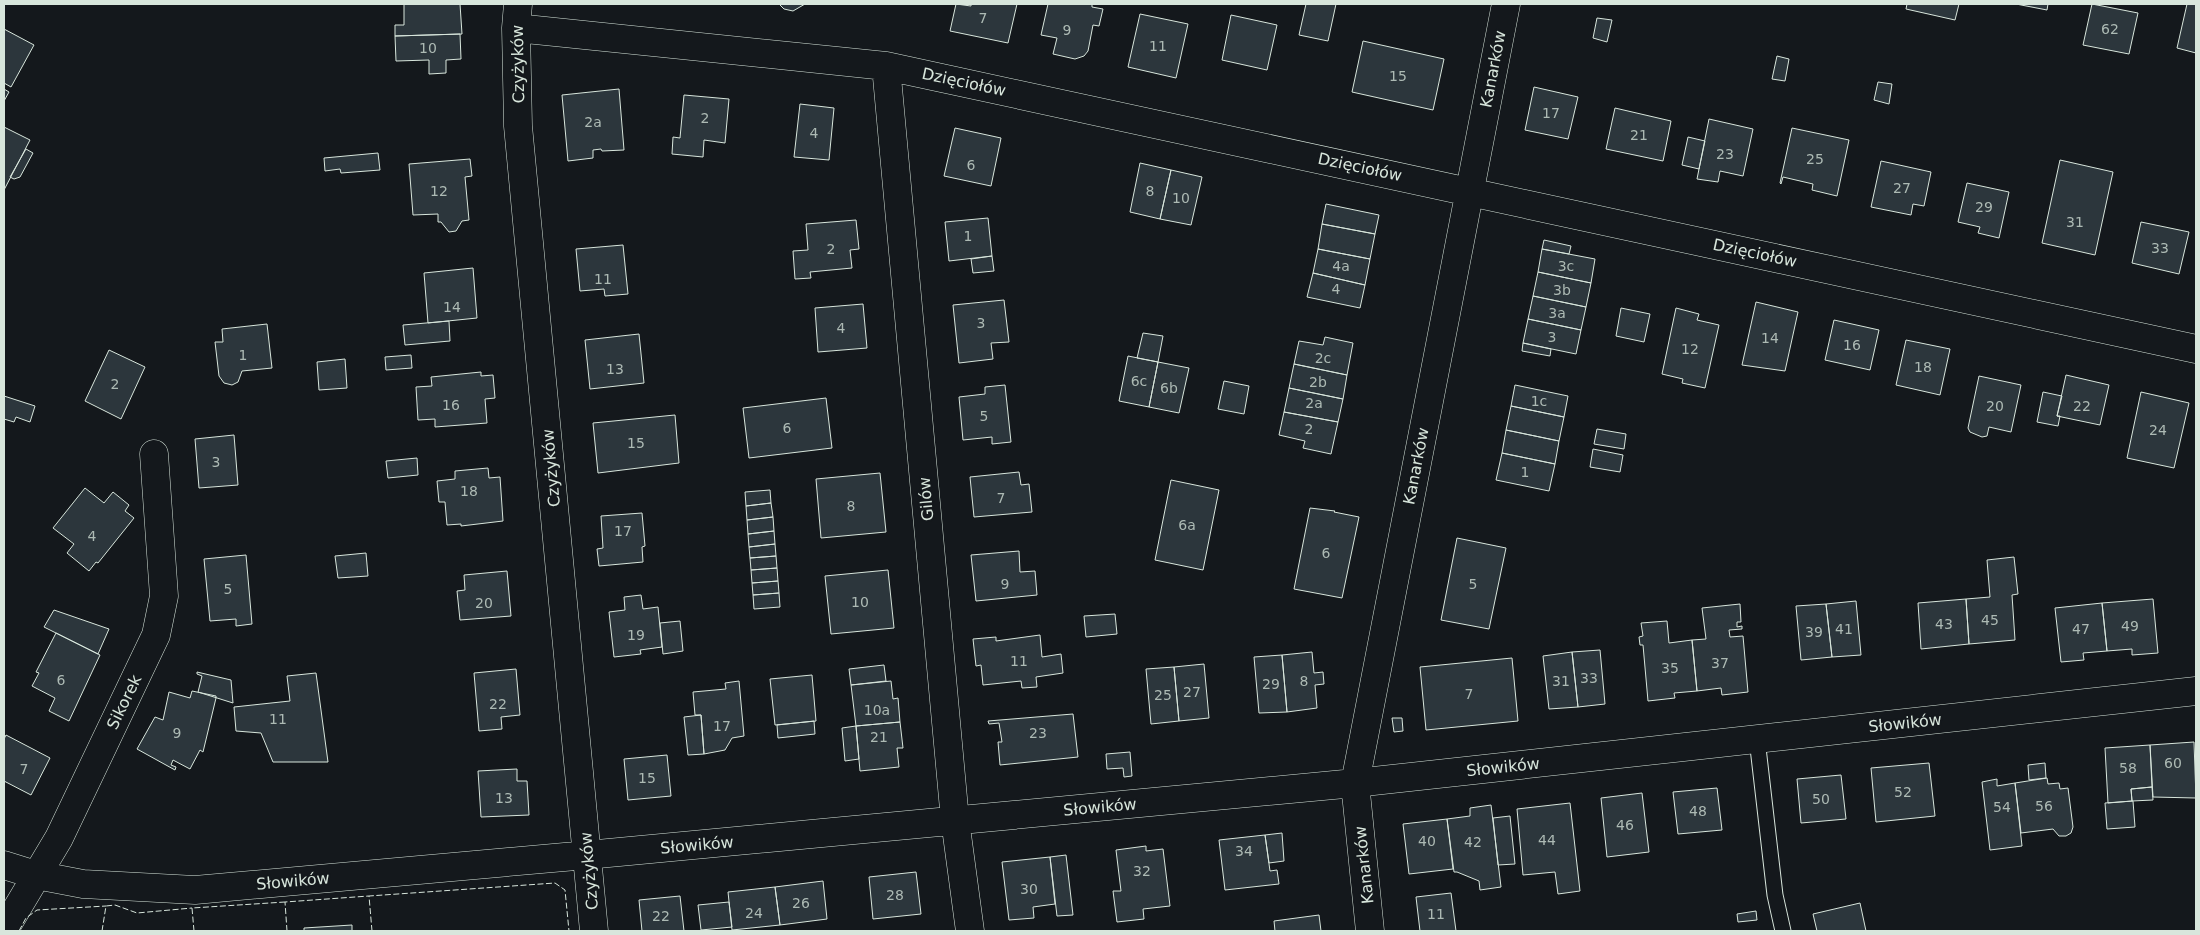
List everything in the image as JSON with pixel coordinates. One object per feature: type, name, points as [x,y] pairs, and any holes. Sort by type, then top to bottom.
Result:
[{"type":"street","name":"Kanarków","points":[[1370,931],[1355,783],[1506,4]]},
{"type":"street","name":"Dzięciołów","points":[[517,16],[886,66],[2196,349]]},
{"type":"street","name":"Czyżyków","points":[[517,16],[518,126],[594,931]]},
{"type":"street","name":"Gilów","points":[[886,66],[955,820],[970,931]]},
{"type":"street","name":"Sikorek","points":[[4,930],[59,838],[156,635],[164,596],[154,454]]},
{"type":"street","name":"Słowików","points":[[4,865],[36,875],[83,884],[195,890],[1355,783],[2196,691]]},
{"type":"lane","points":[[1757,739],[1775,895],[1783,931]]},
{"type":"building","points":[[404,4],[460,4],[462,34],[395,36],[395,25],[404,25]]},
{"type":"building","points":[[779,4],[805,4],[793,11],[784,9]]},
{"type":"building","points":[[956,4],[971,6],[971,4],[1017,4],[1008,43],[950,31]]},
{"type":"building","points":[[1048,4],[1092,4],[1092,7],[1103,9],[1099,26],[1093,25],[1088,51],[1084,56],[1075,59],[1053,54],[1057,38],[1041,35]]},
{"type":"building","points":[[1306,4],[1336,4],[1328,41],[1299,35]]},
{"type":"building","points":[[1907,4],[1959,4],[1955,20],[1906,9]]},
{"type":"building","points":[[2016,4],[2048,4],[2047,10]]},
{"type":"building","points":[[2092,4],[2138,13],[2129,54],[2083,45]]},
{"type":"building","points":[[2187,4],[2196,4],[2196,53],[2177,48]]},
{"type":"building","points":[[1140,14],[1188,24],[1176,78],[1128,67]]},
{"type":"building","points":[[1231,15],[1277,25],[1267,70],[1222,60]]},
{"type":"building","points":[[1597,18],[1612,20],[1607,42],[1593,38]]},
{"type":"building","points":[[4,29],[34,45],[11,87],[4,83]]},
{"type":"building","points":[[460,34],[461,59],[446,60],[446,73],[429,74],[429,60],[396,61],[395,36]]},
{"type":"building","points":[[1363,41],[1444,59],[1433,110],[1352,92]]},
{"type":"building","points":[[1777,56],[1789,59],[1785,81],[1772,79]]},
{"type":"building","points":[[1878,82],[1892,84],[1889,104],[1874,100]]},
{"type":"building","points":[[1534,87],[1578,97],[1568,139],[1525,130]]},
{"type":"building","points":[[4,89],[9,92],[4,101]]},
{"type":"building","points":[[619,89],[624,150],[593,150],[593,158],[568,161],[562,95]]},
{"type":"building","points":[[684,95],[729,99],[725,143],[704,140],[703,157],[672,154],[673,137],[680,138]]},
{"type":"building","points":[[800,104],[834,108],[829,160],[794,157]]},
{"type":"building","points":[[1615,108],[1671,121],[1663,161],[1606,149]]},
{"type":"building","points":[[1709,119],[1753,129],[1743,176],[1720,171],[1718,182],[1697,179]]},
{"type":"building","points":[[4,127],[30,140],[4,190]]},
{"type":"building","points":[[955,128],[1001,138],[991,186],[944,176]]},
{"type":"building","points":[[1792,128],[1849,140],[1837,196],[1812,190],[1813,184],[1783,177],[1780,183]]},
{"type":"building","points":[[1688,137],[1705,141],[1699,169],[1682,165]]},
{"type":"building","points":[[26,149],[33,153],[20,177],[14,179],[10,177]]},
{"type":"building","points":[[378,153],[380,170],[341,173],[340,169],[325,171],[324,158]]},
{"type":"building","points":[[470,159],[472,176],[465,177],[469,220],[462,221],[456,231],[449,232],[441,222],[438,222],[438,214],[413,215],[409,164]]},
{"type":"building","points":[[2060,160],[2113,172],[2095,255],[2042,243]]},
{"type":"building","points":[[1881,161],[1931,172],[1924,206],[1913,204],[1911,215],[1871,207]]},
{"type":"building","points":[[1140,163],[1171,170],[1160,219],[1130,212]]},
{"type":"building","points":[[1171,170],[1202,177],[1191,225],[1160,219]]},
{"type":"building","points":[[1967,183],[2009,192],[1999,238],[1978,233],[1980,227],[1958,222]]},
{"type":"building","points":[[1326,204],[1379,215],[1375,234],[1322,224]]},
{"type":"building","points":[[988,218],[992,256],[949,261],[945,222]]},
{"type":"building","points":[[856,220],[859,249],[850,250],[852,268],[810,272],[811,278],[795,279],[793,251],[808,250],[806,224]]},
{"type":"building","points":[[2141,222],[2189,232],[2179,274],[2132,263]]},
{"type":"building","points":[[1322,224],[1375,234],[1370,259],[1318,249]]},
{"type":"building","points":[[1544,240],[1571,246],[1569,254],[1542,249]]},
{"type":"building","points":[[623,245],[628,294],[605,296],[604,289],[580,291],[576,249]]},
{"type":"building","points":[[1318,249],[1370,259],[1365,285],[1313,273]]},
{"type":"building","points":[[1542,249],[1595,259],[1591,283],[1538,272]]},
{"type":"building","points":[[992,256],[994,271],[973,273],[971,259]]},
{"type":"building","points":[[473,268],[477,318],[428,323],[424,273]]},
{"type":"building","points":[[1538,272],[1591,283],[1586,307],[1533,296]]},
{"type":"building","points":[[1313,273],[1365,285],[1360,308],[1307,297]]},
{"type":"building","points":[[1533,296],[1586,307],[1581,330],[1528,319]]},
{"type":"building","points":[[1004,300],[1009,342],[991,343],[993,359],[959,363],[953,305]]},
{"type":"building","points":[[1756,302],[1798,312],[1785,371],[1742,365]]},
{"type":"building","points":[[863,304],[867,348],[818,352],[815,308]]},
{"type":"building","points":[[1621,308],[1650,314],[1644,342],[1616,336]]},
{"type":"building","points":[[1676,308],[1699,314],[1697,320],[1719,325],[1705,388],[1682,383],[1683,379],[1662,374]]},
{"type":"building","points":[[1528,319],[1581,330],[1576,354],[1523,343]]},
{"type":"building","points":[[1834,320],[1879,330],[1870,370],[1825,360]]},
{"type":"building","points":[[449,321],[450,341],[405,345],[403,325]]},
{"type":"building","points":[[267,324],[272,368],[242,371],[238,382],[232,385],[224,383],[219,376],[215,342],[223,342],[222,329]]},
{"type":"building","points":[[1143,333],[1163,336],[1158,362],[1137,358]]},
{"type":"building","points":[[639,334],[644,383],[590,389],[585,340]]},
{"type":"building","points":[[1325,337],[1353,343],[1347,375],[1294,364],[1299,341],[1323,345]]},
{"type":"building","points":[[1906,340],[1950,349],[1940,395],[1896,385]]},
{"type":"building","points":[[1523,343],[1551,349],[1550,356],[1522,351]]},
{"type":"building","points":[[109,350],[145,367],[121,419],[85,401]]},
{"type":"building","points":[[411,355],[412,368],[386,370],[385,357]]},
{"type":"building","points":[[1128,356],[1158,362],[1149,407],[1119,401]]},
{"type":"building","points":[[345,359],[347,388],[319,390],[317,362]]},
{"type":"building","points":[[1158,362],[1189,368],[1179,413],[1149,407]]},
{"type":"building","points":[[1294,364],[1347,375],[1343,399],[1289,388]]},
{"type":"building","points":[[481,372],[481,376],[493,375],[495,398],[485,399],[487,423],[435,427],[435,419],[418,420],[416,387],[432,386],[431,377]]},
{"type":"building","points":[[2066,375],[2109,385],[2100,425],[2057,416]]},
{"type":"building","points":[[1979,376],[2021,385],[2011,432],[1989,427],[1987,436],[1982,437],[1970,432],[1968,428]]},
{"type":"building","points":[[1224,381],[1249,386],[1244,414],[1218,409]]},
{"type":"building","points":[[1005,385],[1011,442],[992,444],[992,437],[963,440],[959,397],[985,394],[985,387]]},
{"type":"building","points":[[1515,385],[1568,396],[1564,417],[1511,406]]},
{"type":"building","points":[[1289,388],[1343,399],[1338,422],[1284,412]]},
{"type":"building","points":[[2043,392],[2062,396],[2057,416],[2060,416],[2058,426],[2037,422]]},
{"type":"building","points":[[2141,392],[2189,403],[2174,468],[2127,458]]},
{"type":"building","points":[[4,396],[35,406],[30,422],[16,417],[14,422],[4,419]]},
{"type":"building","points":[[826,398],[832,448],[749,458],[743,408]]},
{"type":"building","points":[[1511,406],[1564,417],[1559,441],[1506,430]]},
{"type":"building","points":[[1284,412],[1338,422],[1331,454],[1303,448],[1305,441],[1279,435]]},
{"type":"building","points":[[675,415],[679,463],[598,473],[593,423]]},
{"type":"building","points":[[1597,429],[1626,434],[1624,449],[1594,444]]},
{"type":"building","points":[[1506,430],[1559,441],[1555,464],[1502,453]]},
{"type":"building","points":[[234,435],[238,485],[199,488],[195,439]]},
{"type":"building","points":[[1593,449],[1623,455],[1620,472],[1590,467]]},
{"type":"building","points":[[1502,453],[1555,464],[1549,491],[1496,480]]},
{"type":"building","points":[[417,458],[418,475],[388,478],[386,461]]},
{"type":"building","points":[[488,468],[489,478],[500,477],[503,521],[461,526],[461,524],[447,525],[445,502],[439,502],[437,481],[455,479],[455,471]]},
{"type":"building","points":[[1019,472],[1021,485],[1029,484],[1032,512],[974,517],[970,477]]},
{"type":"building","points":[[880,473],[886,532],[821,538],[816,479]]},
{"type":"building","points":[[1171,480],[1219,490],[1203,570],[1155,560]]},
{"type":"building","points":[[85,488],[104,503],[113,492],[129,505],[125,511],[134,518],[98,563],[96,562],[89,571],[67,553],[74,544],[53,528]]},
{"type":"building","points":[[770,490],[771,503],[746,506],[745,492]]},
{"type":"building","points":[[771,503],[773,517],[747,520],[746,506]]},
{"type":"building","points":[[1310,508],[1335,511],[1359,517],[1342,598],[1294,589]]},
{"type":"building","points":[[642,513],[645,546],[642,547],[643,562],[599,566],[597,549],[603,548],[601,516]]},
{"type":"building","points":[[773,517],[774,531],[748,534],[747,520]]},
{"type":"building","points":[[774,531],[775,544],[749,547],[748,534]]},
{"type":"building","points":[[1457,538],[1506,548],[1489,629],[1441,620]]},
{"type":"building","points":[[775,544],[776,556],[750,558],[749,547]]},
{"type":"building","points":[[1019,551],[1020,572],[1035,571],[1037,595],[976,601],[971,555]]},
{"type":"building","points":[[366,553],[368,576],[338,578],[335,556]]},
{"type":"building","points":[[246,555],[252,624],[236,626],[236,619],[210,621],[204,559]]},
{"type":"building","points":[[776,556],[777,568],[751,570],[750,558]]},
{"type":"building","points":[[2014,557],[2018,594],[2012,595],[2015,640],[1969,644],[1966,599],[1990,597],[1987,560]]},
{"type":"building","points":[[777,568],[778,581],[752,583],[751,570]]},
{"type":"building","points":[[888,570],[894,628],[831,634],[825,576]]},
{"type":"building","points":[[507,571],[511,616],[460,620],[457,591],[465,590],[464,575]]},
{"type":"building","points":[[778,581],[779,593],[753,595],[752,583]]},
{"type":"building","points":[[779,593],[780,607],[754,609],[753,595]]},
{"type":"building","points":[[641,595],[643,609],[658,607],[662,647],[640,650],[641,654],[614,657],[609,612],[625,610],[624,597]]},
{"type":"building","points":[[1966,599],[1969,644],[1921,649],[1918,603]]},
{"type":"building","points":[[2153,599],[2158,653],[2132,655],[2132,649],[2107,651],[2102,603]]},
{"type":"building","points":[[1856,601],[1861,655],[1832,657],[1826,604]]},
{"type":"building","points":[[2102,603],[2107,651],[2083,653],[2084,660],[2061,662],[2055,608]]},
{"type":"building","points":[[1740,604],[1741,622],[1737,622],[1737,627],[1742,626],[1742,629],[1729,630],[1730,637],[1743,636],[1748,692],[1722,695],[1721,688],[1697,691],[1692,640],[1706,639],[1702,608]]},
{"type":"building","points":[[1826,604],[1832,657],[1801,660],[1796,606]]},
{"type":"building","points":[[54,610],[109,629],[98,654],[44,627]]},
{"type":"building","points":[[1115,614],[1117,634],[1086,637],[1084,616]]},
{"type":"building","points":[[680,621],[683,651],[663,654],[660,623]]},
{"type":"building","points":[[1667,621],[1669,643],[1692,640],[1697,691],[1674,693],[1675,698],[1648,701],[1643,645],[1640,645],[1639,637],[1643,636],[1641,623]]},
{"type":"building","points":[[56,633],[100,655],[69,721],[49,711],[55,698],[32,686],[39,673],[36,672]]},
{"type":"building","points":[[1040,635],[1042,657],[1061,654],[1063,673],[1036,677],[1037,687],[1022,688],[1021,681],[983,685],[981,665],[976,666],[973,639],[996,637],[996,641]]},
{"type":"building","points":[[1600,650],[1605,704],[1578,707],[1572,652]]},
{"type":"building","points":[[1312,652],[1314,673],[1323,672],[1324,684],[1315,685],[1317,708],[1287,712],[1282,655]]},
{"type":"building","points":[[1572,652],[1578,707],[1549,709],[1543,656]]},
{"type":"building","points":[[1282,655],[1287,712],[1259,713],[1254,657]]},
{"type":"building","points":[[1512,658],[1518,721],[1426,730],[1420,667]]},
{"type":"building","points":[[1204,664],[1209,718],[1179,721],[1174,667]]},
{"type":"building","points":[[884,665],[886,681],[851,685],[849,669]]},
{"type":"building","points":[[1174,667],[1179,721],[1151,724],[1146,669]]},
{"type":"building","points":[[516,669],[520,715],[501,717],[502,729],[479,731],[474,673]]},
{"type":"building","points":[[197,672],[231,680],[233,703],[198,692],[202,676],[197,674]]},
{"type":"building","points":[[316,673],[328,762],[273,762],[261,733],[236,731],[234,707],[290,701],[287,676]]},
{"type":"building","points":[[812,675],[816,721],[775,725],[770,679]]},
{"type":"building","points":[[739,681],[744,736],[732,738],[725,750],[704,754],[701,715],[695,715],[693,692],[726,689],[725,683]]},
{"type":"building","points":[[891,681],[893,699],[898,698],[900,722],[856,726],[851,685]]},
{"type":"building","points":[[192,691],[216,696],[216,698],[203,752],[200,750],[190,769],[173,760],[171,765],[176,767],[175,770],[137,749],[155,717],[163,720],[169,692],[190,698]]},
{"type":"building","points":[[1073,714],[1078,757],[1000,765],[998,742],[1002,742],[999,723],[989,724],[988,721]]},
{"type":"building","points":[[701,715],[704,754],[688,755],[684,717]]},
{"type":"building","points":[[1392,718],[1402,718],[1403,731],[1394,732]]},
{"type":"building","points":[[814,721],[815,734],[778,738],[777,725]]},
{"type":"building","points":[[900,722],[903,748],[897,748],[899,767],[860,771],[856,726]]},
{"type":"building","points":[[856,726],[859,759],[845,761],[842,728]]},
{"type":"building","points":[[6,735],[50,758],[31,795],[4,781],[4,739]]},
{"type":"building","points":[[2194,742],[2196,798],[2153,797],[2150,745]]},
{"type":"building","points":[[2150,745],[2152,787],[2131,789],[2132,801],[2108,803],[2105,748]]},
{"type":"building","points":[[1130,752],[1132,776],[1124,777],[1123,768],[1107,769],[1106,754]]},
{"type":"building","points":[[667,755],[671,796],[628,800],[624,759]]},
{"type":"building","points":[[1929,763],[1935,816],[1876,822],[1871,768]]},
{"type":"building","points":[[2045,763],[2046,778],[2029,780],[2028,765]]},
{"type":"building","points":[[517,769],[517,781],[527,781],[529,815],[481,817],[478,771]]},
{"type":"building","points":[[1841,775],[1846,819],[1801,823],[1797,779]]},
{"type":"building","points":[[2047,778],[2048,784],[2059,783],[2060,789],[2068,788],[2073,827],[2071,833],[2066,836],[2059,836],[2053,829],[2021,833],[2015,783]]},
{"type":"building","points":[[1997,779],[1997,786],[2015,783],[2022,846],[1990,850],[1982,782]]},
{"type":"building","points":[[2152,787],[2153,800],[2132,801],[2131,789]]},
{"type":"building","points":[[1717,788],[1722,830],[1678,834],[1673,792]]},
{"type":"building","points":[[1642,793],[1649,852],[1607,857],[1601,798]]},
{"type":"building","points":[[2133,801],[2135,827],[2107,829],[2105,803]]},
{"type":"building","points":[[1570,803],[1580,891],[1558,894],[1555,872],[1523,875],[1517,809]]},
{"type":"building","points":[[1491,805],[1501,887],[1480,890],[1479,881],[1454,872],[1447,819],[1470,816],[1470,808]]},
{"type":"building","points":[[1510,816],[1515,864],[1498,865],[1493,818]]},
{"type":"building","points":[[1447,819],[1453,869],[1409,874],[1403,824]]},
{"type":"building","points":[[1282,833],[1284,861],[1269,863],[1265,835]]},
{"type":"building","points":[[1265,835],[1270,871],[1277,870],[1279,884],[1225,890],[1219,840]]},
{"type":"building","points":[[1146,846],[1146,851],[1163,849],[1170,906],[1143,909],[1144,919],[1117,922],[1113,891],[1121,891],[1116,850]]},
{"type":"building","points":[[1066,855],[1073,915],[1057,916],[1050,857]]},
{"type":"building","points":[[1050,857],[1055,904],[1033,907],[1034,918],[1009,920],[1002,862]]},
{"type":"building","points":[[916,872],[921,914],[873,919],[869,877]]},
{"type":"building","points":[[823,881],[827,919],[780,925],[775,887]]},
{"type":"building","points":[[775,887],[780,925],[732,930],[728,892]]},
{"type":"building","points":[[1451,893],[1456,931],[1420,931],[1416,897]]},
{"type":"building","points":[[680,896],[684,931],[642,931],[639,900]]},
{"type":"building","points":[[729,902],[732,927],[701,930],[698,905]]},
{"type":"building","points":[[1860,903],[1866,931],[1817,931],[1813,914]]},
{"type":"building","points":[[1756,911],[1757,920],[1738,922],[1737,914]]},
{"type":"building","points":[[1319,915],[1321,931],[1275,931],[1274,921]]},
{"type":"building","points":[[352,925],[352,931],[304,931],[304,928]]},
{"type":"fence","points":[[372,931],[369,896],[555,883],[565,890],[569,931]]},
{"type":"fence","points":[[287,931],[285,902],[369,896]]},
{"type":"fence","points":[[194,931],[192,908],[285,902]]},
{"type":"fence","points":[[102,931],[106,906],[115,905],[137,913],[192,908]]},
{"type":"fence","points":[[19,931],[26,918],[37,910],[106,906]]}]
